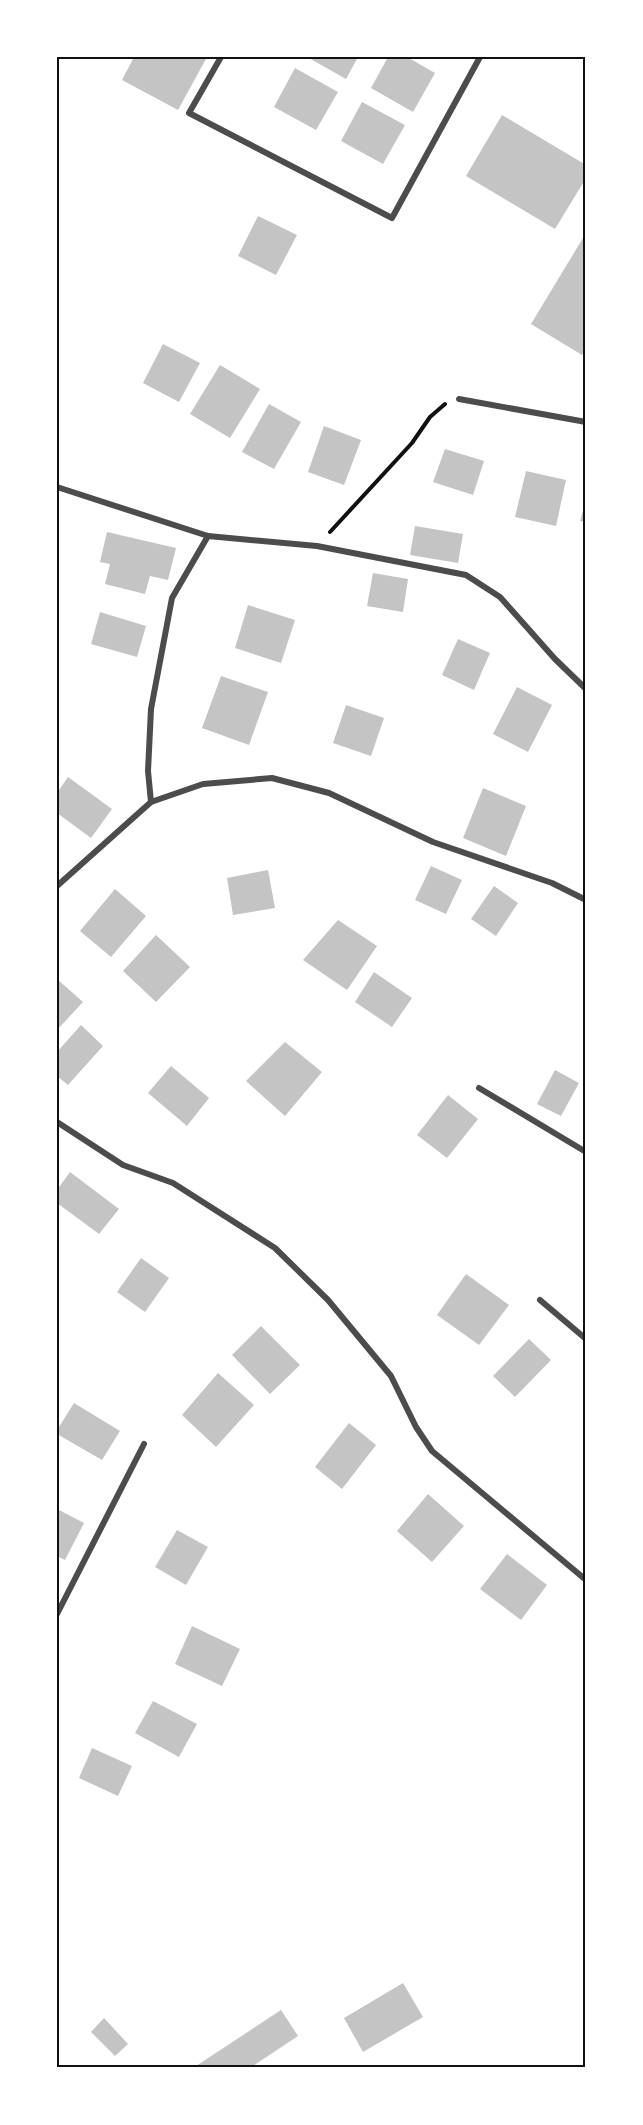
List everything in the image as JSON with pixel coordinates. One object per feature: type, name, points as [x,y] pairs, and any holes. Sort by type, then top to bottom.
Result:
[{"type":"street","points":[[221,57],[189,113],[392,218],[480,57]]},
{"type":"street","points":[[459,399],[586,422]]},
{"type":"street","points":[[57,487],[208,536],[317,546],[466,575],[500,597],[555,659],[586,689]]},
{"type":"street","points":[[151,802],[148,771],[151,709],[172,598],[208,536]]},
{"type":"street","points":[[57,886],[151,802],[203,784],[272,778],[329,793],[433,842],[552,883],[586,900]]},
{"type":"street","points":[[479,1088],[586,1152]]},
{"type":"street","points":[[57,1122],[123,1165],[173,1183],[275,1248],[328,1300],[391,1376],[416,1427],[432,1451],[586,1580]]},
{"type":"street","points":[[540,1299],[586,1339]]},
{"type":"street","points":[[57,1614],[144,1444]]},
{"type":"path","points":[[317,546],[412,443],[430,417],[440,408],[459,399]]},
{"type":"building","points":[[134,57],[207,57],[178,110],[122,80]]},
{"type":"building","points":[[307,57],[358,57],[346,79]]},
{"type":"building","points":[[388,57],[407,57],[435,73],[413,112],[371,88]]},
{"type":"building","points":[[295,68],[338,92],[316,130],[274,107]]},
{"type":"building","points":[[362,102],[405,125],[383,164],[341,141]]},
{"type":"building","points":[[502,115],[586,165],[586,178],[555,229],[466,176]]},
{"type":"building","points":[[258,216],[297,235],[276,275],[238,256]]},
{"type":"building","points":[[586,233],[586,349],[582,355],[531,324]]},
{"type":"building","points":[[163,344],[200,363],[179,402],[143,383]]},
{"type":"building","points":[[220,365],[260,389],[230,438],[190,414]]},
{"type":"building","points":[[269,404],[301,422],[274,469],[242,452]]},
{"type":"building","points":[[324,426],[361,440],[344,485],[308,472]]},
{"type":"building","points":[[445,449],[484,461],[473,495],[433,482]]},
{"type":"building","points":[[526,471],[566,480],[556,526],[515,517]]},
{"type":"building","points":[[586,504],[586,522],[580,521]]},
{"type":"building","points":[[415,526],[463,534],[458,563],[410,555]]},
{"type":"building","points":[[107,532],[176,548],[168,580],[150,576],[145,594],[105,584],[110,564],[100,562]]},
{"type":"building","points":[[373,573],[408,579],[403,612],[367,606]]},
{"type":"building","points":[[248,605],[295,620],[281,663],[235,648]]},
{"type":"building","points":[[100,612],[146,626],[137,657],[91,644]]},
{"type":"building","points":[[458,639],[490,653],[474,690],[442,675]]},
{"type":"building","points":[[221,676],[268,692],[249,745],[202,728]]},
{"type":"building","points":[[517,687],[552,705],[528,752],[493,734]]},
{"type":"building","points":[[346,705],[384,718],[371,756],[333,743]]},
{"type":"building","points":[[68,777],[112,809],[91,838],[57,813],[57,793]]},
{"type":"building","points":[[483,788],[526,806],[506,856],[463,838]]},
{"type":"building","points":[[431,866],[462,880],[446,914],[415,900]]},
{"type":"building","points":[[268,870],[275,908],[233,915],[227,878]]},
{"type":"building","points":[[494,886],[518,903],[496,936],[471,919]]},
{"type":"building","points":[[115,889],[146,916],[111,957],[80,931]]},
{"type":"building","points":[[338,920],[377,946],[347,990],[303,960]]},
{"type":"building","points":[[156,935],[190,967],[156,1002],[123,971]]},
{"type":"building","points":[[374,972],[412,998],[392,1027],[355,1002]]},
{"type":"building","points":[[57,979],[83,1002],[57,1030]]},
{"type":"building","points":[[81,1025],[103,1046],[68,1085],[57,1076],[57,1052]]},
{"type":"building","points":[[285,1042],[322,1072],[285,1116],[246,1081]]},
{"type":"building","points":[[171,1066],[209,1098],[187,1126],[148,1093]]},
{"type":"building","points":[[555,1070],[579,1083],[561,1116],[537,1104]]},
{"type":"building","points":[[448,1095],[478,1119],[447,1158],[417,1135]]},
{"type":"building","points":[[70,1172],[119,1209],[99,1234],[57,1203],[57,1190]]},
{"type":"building","points":[[141,1258],[169,1278],[145,1312],[117,1292]]},
{"type":"building","points":[[466,1274],[509,1305],[479,1345],[437,1315]]},
{"type":"building","points":[[261,1326],[300,1365],[270,1394],[232,1355]]},
{"type":"building","points":[[529,1339],[551,1360],[515,1397],[493,1376]]},
{"type":"building","points":[[218,1373],[254,1405],[216,1447],[182,1415]]},
{"type":"building","points":[[74,1403],[120,1431],[102,1460],[57,1434],[57,1430]]},
{"type":"building","points":[[349,1423],[376,1445],[342,1489],[315,1467]]},
{"type":"building","points":[[428,1494],[464,1526],[432,1562],[397,1531]]},
{"type":"building","points":[[57,1509],[84,1523],[65,1560],[57,1556]]},
{"type":"building","points":[[177,1530],[208,1547],[186,1585],[155,1567]]},
{"type":"building","points":[[507,1554],[547,1585],[521,1620],[480,1589]]},
{"type":"building","points":[[192,1626],[240,1649],[222,1686],[175,1664]]},
{"type":"building","points":[[153,1701],[197,1724],[179,1757],[135,1733]]},
{"type":"building","points":[[92,1748],[132,1766],[118,1796],[79,1778]]},
{"type":"building","points":[[403,1983],[423,2017],[363,2052],[344,2018]]},
{"type":"building","points":[[281,2010],[298,2036],[250,2068],[193,2068]]},
{"type":"building","points":[[104,2018],[128,2044],[115,2056],[91,2032]]}]
